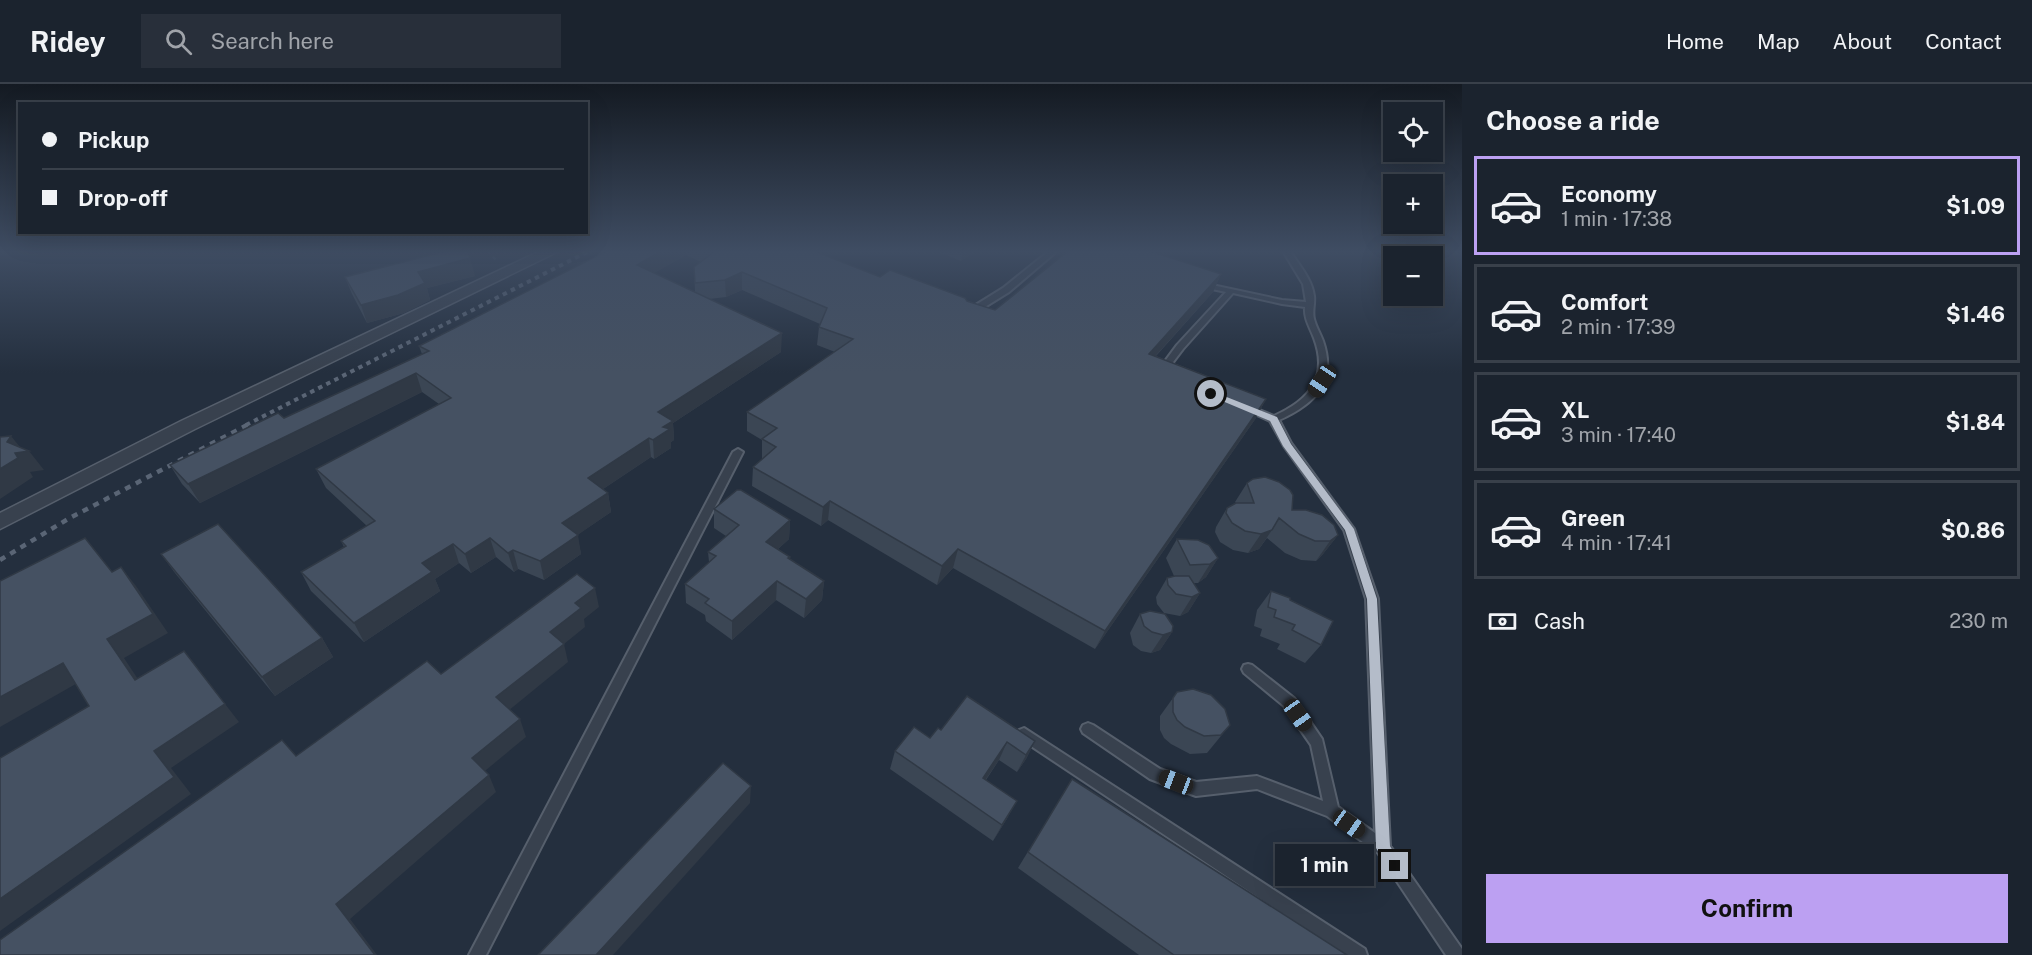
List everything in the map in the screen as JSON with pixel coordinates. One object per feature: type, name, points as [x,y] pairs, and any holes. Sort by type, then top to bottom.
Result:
[{"type":"street","points":[[0,522],[188,425],[467,292]]},
{"type":"lane","points":[[966,315],[1003,292]]},
{"type":"lane","points":[[1171,378],[1160,374],[1180,346],[1230,292]]},
{"type":"lane","points":[[1234,292],[1282,302],[1310,305]]},
{"type":"lane","points":[[1274,419],[1311,397],[1322,381],[1325,364],[1308,315],[1309,292]]},
{"type":"lane","points":[[1239,405],[1274,419],[1287,444],[1349,529],[1372,599],[1383,848]]},
{"type":"lane","points":[[477,955],[738,452]]},
{"type":"lane","points":[[1248,669],[1289,702],[1317,743],[1332,812]]},
{"type":"lane","points":[[1008,724],[1359,955]]},
{"type":"lane","points":[[1088,729],[1155,774],[1196,789],[1257,782],[1332,812],[1383,848],[1456,955]]},
{"type":"building","points":[[353,292],[406,292],[398,295],[361,305]]},
{"type":"building","points":[[527,292],[694,292],[782,333],[658,412],[673,421],[663,427],[670,429],[653,440],[649,438],[588,478],[608,493],[562,523],[578,535],[540,561],[513,550],[508,553],[490,538],[465,554],[453,544],[422,563],[432,572],[354,623],[301,572],[346,546],[341,541],[375,521],[316,469],[451,398],[416,373],[188,484],[170,465],[278,413],[284,418],[429,351],[419,346]]},
{"type":"building","points":[[788,292],[948,292],[995,310],[1018,292],[1205,292],[1149,354],[1266,399],[1105,631],[958,549],[942,566],[830,501],[823,507],[753,467],[776,447],[762,439],[777,428],[747,412],[853,339],[819,327],[827,308]]},
{"type":"building","points":[[11,436],[7,442],[29,451],[15,453],[18,458],[0,469],[0,437]]},
{"type":"building","points":[[1265,477],[1279,482],[1290,490],[1293,495],[1292,510],[1306,510],[1322,515],[1334,525],[1338,535],[1330,541],[1315,541],[1299,534],[1279,518],[1272,530],[1261,534],[1245,531],[1232,523],[1226,513],[1227,508],[1236,503],[1254,503],[1247,483],[1253,479]]},
{"type":"building","points":[[737,490],[741,490],[790,520],[766,542],[824,581],[806,599],[777,581],[732,621],[705,603],[709,599],[685,584],[716,556],[708,552],[739,525],[714,509]]},
{"type":"building","points":[[218,524],[322,638],[262,677],[161,554]]},
{"type":"building","points":[[85,538],[112,572],[121,567],[153,614],[107,639],[135,680],[184,651],[225,704],[154,751],[174,777],[0,899],[0,758],[89,706],[63,663],[0,697],[0,581]]},
{"type":"building","points":[[1177,539],[1198,540],[1209,545],[1218,558],[1210,564],[1190,565]]},
{"type":"building","points":[[577,574],[595,588],[575,603],[581,608],[550,632],[564,644],[496,697],[520,719],[472,758],[489,775],[336,904],[375,955],[0,955],[0,940],[282,740],[296,756],[427,661],[441,674]]},
{"type":"building","points":[[1189,576],[1200,593],[1192,597],[1176,594],[1168,585],[1167,578]]},
{"type":"building","points":[[1271,591],[1290,598],[1333,621],[1321,645],[1292,630],[1295,625],[1274,617],[1276,610],[1268,607]]},
{"type":"building","points":[[1150,611],[1165,614],[1173,626],[1172,632],[1163,635],[1152,632],[1144,626],[1140,614]]},
{"type":"building","points":[[1193,689],[1211,695],[1225,709],[1230,725],[1221,735],[1204,736],[1185,727],[1177,720],[1173,712],[1173,698],[1177,692]]},
{"type":"building","points":[[967,696],[1035,741],[1026,755],[1007,742],[983,778],[1017,801],[1002,825],[895,751],[914,727],[930,738],[938,728],[941,730]]},
{"type":"building","points":[[723,763],[751,786],[596,955],[538,955]]},
{"type":"building","points":[[1072,779],[1347,955],[1174,955],[1028,852]]},
{"type":"railway","points":[[246,425],[509,292]]},
{"type":"railway","points":[[0,560],[68,519],[249,424]]},
{"type":"route","points":[[1211,394],[1274,419],[1287,444],[1349,529],[1372,599],[1383,848],[1395,866]]}]
